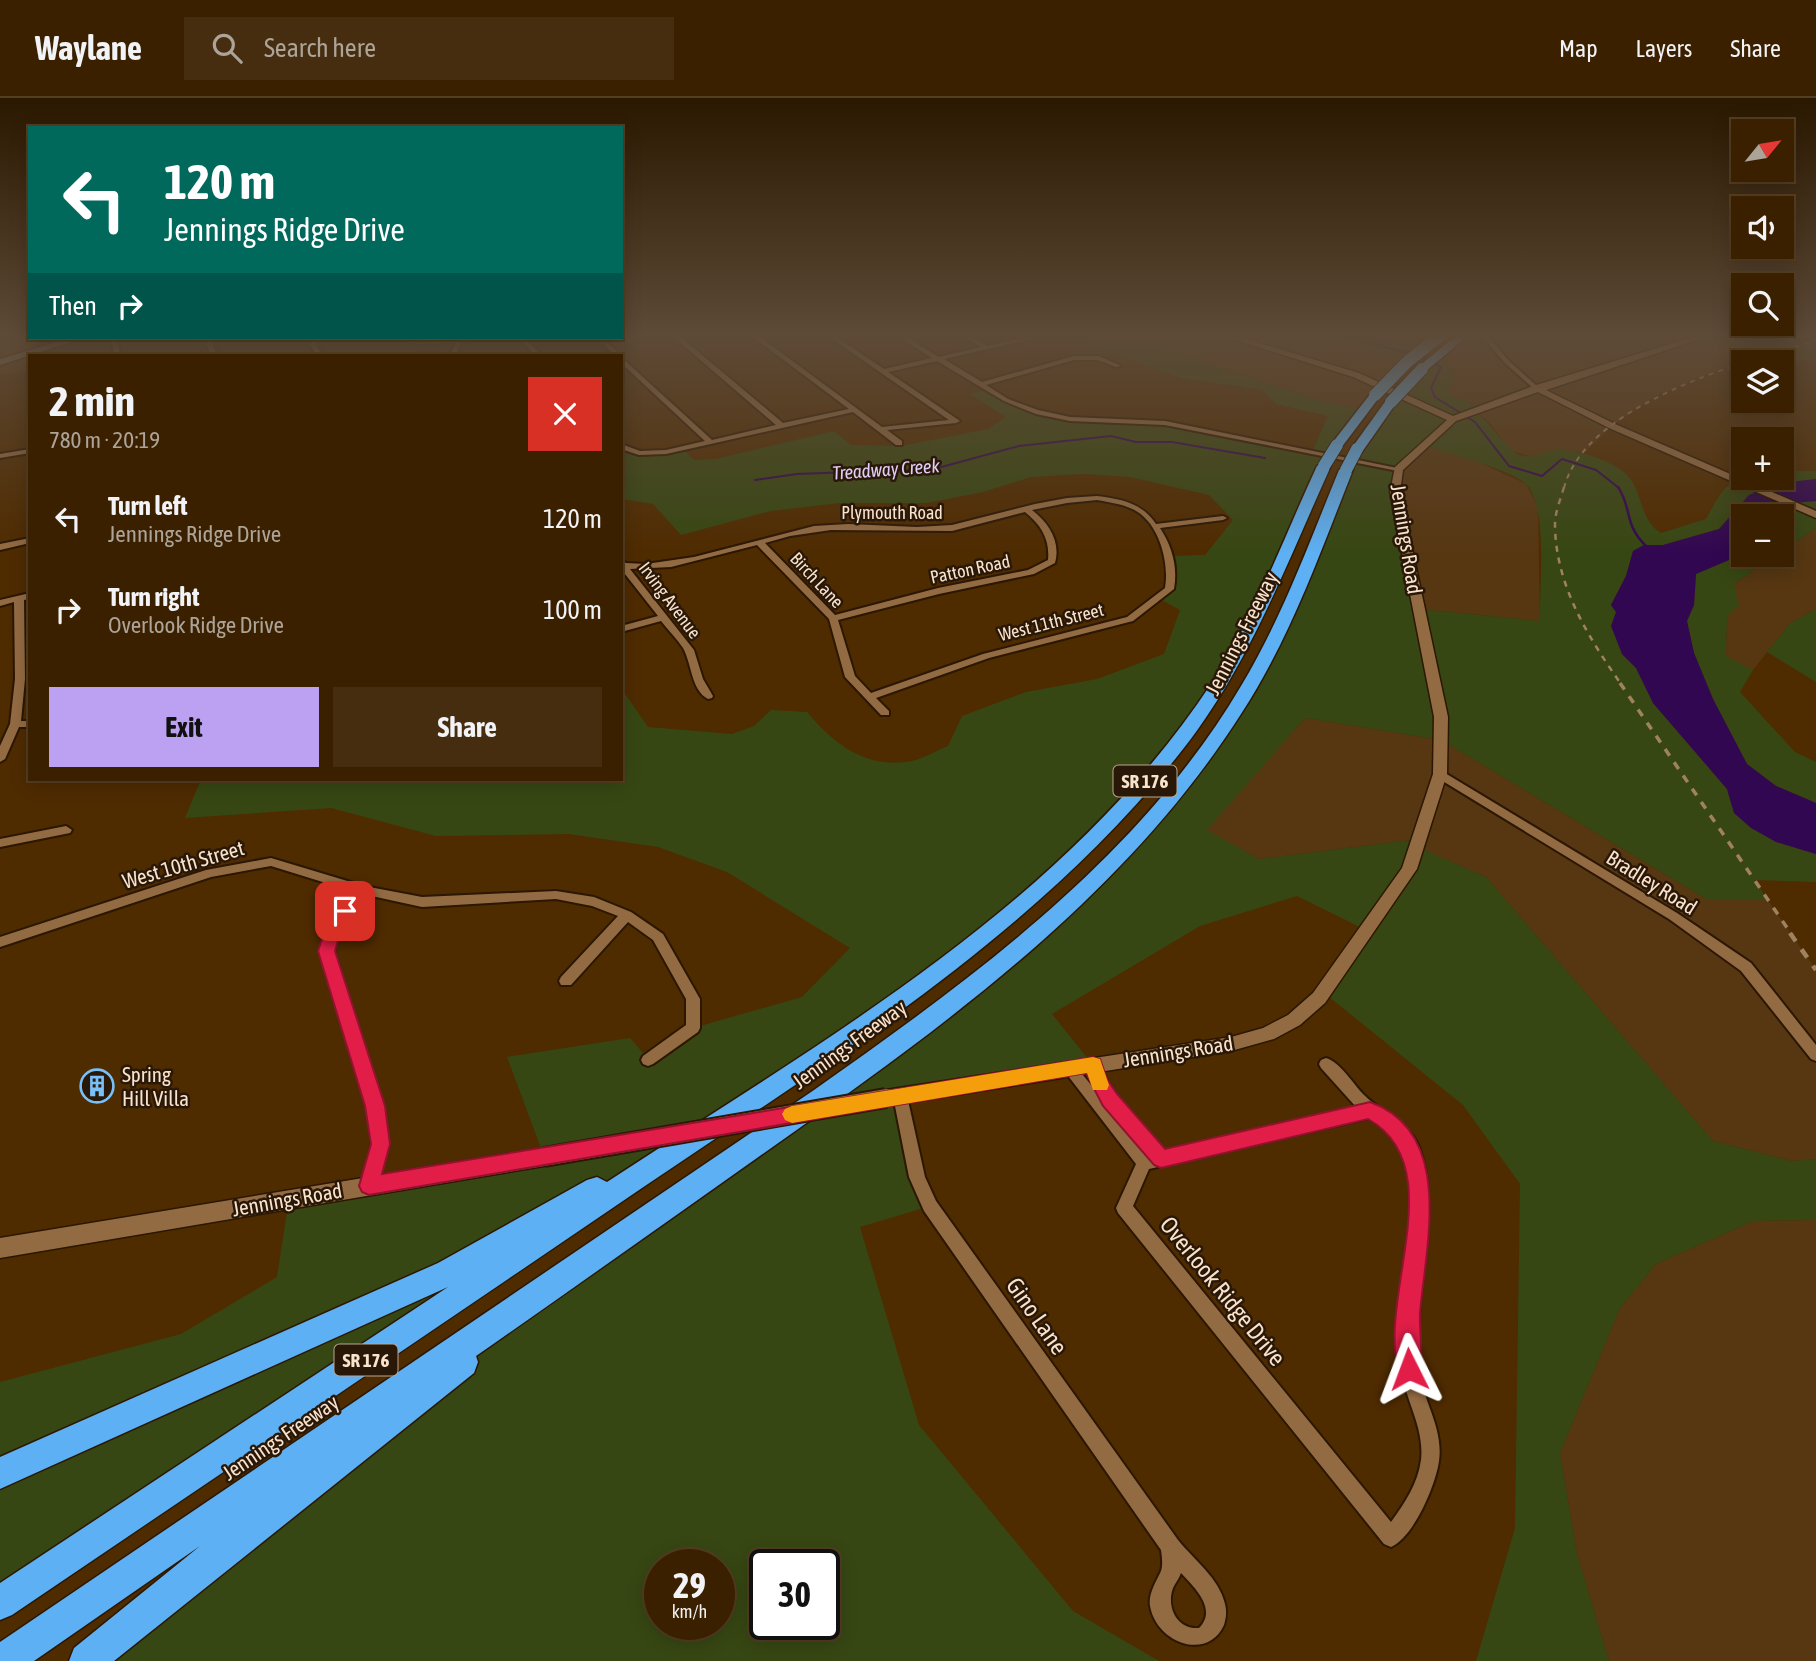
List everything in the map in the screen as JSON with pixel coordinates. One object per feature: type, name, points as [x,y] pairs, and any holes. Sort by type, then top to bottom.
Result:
[{"type":"highway","name":"Jennings Freeway","points":[[3,1661],[546,1292],[879,1059],[1048,922],[1119,853],[1178,788],[1243,699],[1281,626],[1343,462],[1337,445],[1366,407]]},
{"type":"highway","name":"Jennings Freeway","points":[[0,1603],[730,1115],[812,1063],[956,958],[1032,895],[1121,808],[1199,714],[1237,654],[1343,462],[1387,407]]},
{"type":"highway","points":[[0,1473],[447,1273],[730,1115]]},
{"type":"highway","points":[[87,1661],[168,1590],[402,1413],[546,1292]]},
{"type":"street","points":[[672,407],[710,442]]},
{"type":"street","points":[[759,407],[782,426]]},
{"type":"street","points":[[849,407],[899,443]]},
{"type":"street","points":[[880,429],[957,421],[936,407]]},
{"type":"street","points":[[1022,407],[1055,416],[1165,423],[1398,469]]},
{"type":"street","points":[[1430,407],[1455,418]]},
{"type":"street","name":"Jennings Road","points":[[0,1248],[893,1097],[1231,1044],[1268,1034],[1294,1020],[1319,998],[1409,869],[1440,774],[1441,717],[1398,504],[1398,469],[1455,418],[1483,407]]},
{"type":"street","points":[[1576,407],[1734,481],[1816,515]]},
{"type":"street","points":[[623,447],[639,453],[667,452],[853,410]]},
{"type":"street","points":[[0,456],[28,451]]},
{"type":"street","name":"Plymouth Road","points":[[623,565],[674,566],[826,528],[953,528],[1074,498],[1106,499],[1135,508],[1157,526]]},
{"type":"street","name":"Patton Road","points":[[833,618],[1042,567],[1052,561],[1053,552],[1046,526],[1027,510]]},
{"type":"street","points":[[1157,526],[1223,518]]},
{"type":"street","name":"West 11th Street","points":[[871,696],[986,656],[1111,625],[1137,615],[1169,589],[1172,576],[1172,562],[1157,526]]},
{"type":"street","points":[[0,547],[28,540]]},
{"type":"street","name":"Birch Lane","points":[[760,543],[833,618],[850,677],[885,713]]},
{"type":"street","name":"Irving Avenue","points":[[623,566],[689,650],[698,679],[708,696]]},
{"type":"street","points":[[0,603],[24,597],[15,724],[0,759]]},
{"type":"street","points":[[623,628],[664,617]]},
{"type":"street","points":[[15,724],[28,724]]},
{"type":"street","name":"Bradley Road","points":[[1440,774],[1673,916],[1746,967],[1816,1055]]},
{"type":"street","points":[[0,843],[66,830]]},
{"type":"street","name":"West 10th Street","points":[[0,942],[238,865],[271,862],[364,890],[422,902],[556,895],[594,902],[627,915],[658,937],[672,957],[693,999],[693,1028],[648,1060]]},
{"type":"street","points":[[364,890],[334,925],[327,951],[375,1106],[380,1144],[369,1186]]},
{"type":"street","points":[[566,981],[627,915]]},
{"type":"street","points":[[1326,1064],[1370,1111]]},
{"type":"street","points":[[1093,1065],[1098,1082],[1152,1161]]},
{"type":"street","points":[[1069,1068],[1152,1161]]},
{"type":"street","name":"Gino Lane","points":[[893,1097],[917,1177],[930,1206],[1171,1547],[1184,1566],[1210,1590],[1215,1601],[1215,1622],[1203,1637],[1185,1638],[1176,1633],[1163,1616],[1161,1595],[1172,1571],[1171,1547]]},
{"type":"street","points":[[1152,1161],[1370,1111]]},
{"type":"street","name":"Overlook Ridge Drive","points":[[1152,1161],[1124,1208],[1391,1537],[1410,1514],[1430,1462],[1427,1418],[1409,1369],[1407,1336],[1420,1198],[1412,1148],[1389,1121],[1370,1111]]},
{"type":"shaded area","points":[[1479,407],[1639,407],[1612,426],[1585,452],[1554,450],[1533,457],[1511,451],[1490,423],[1474,410]]},
{"type":"shaded area","points":[[1421,445],[1467,457],[1526,484],[1538,507],[1540,621],[1418,609],[1395,492],[1398,469]]},
{"type":"shaded area","points":[[1816,479],[1816,501],[1741,504],[1749,495],[1762,490],[1794,490],[1794,481]]},
{"type":"shaded area","points":[[1731,515],[1731,559],[1696,574],[1694,605],[1687,621],[1694,653],[1713,699],[1747,764],[1776,786],[1816,803],[1816,854],[1776,842],[1751,828],[1734,813],[1727,789],[1653,703],[1636,668],[1622,654],[1611,626],[1616,612],[1611,605],[1626,576],[1633,551],[1644,545],[1663,545],[1719,529]]},
{"type":"shaded area","points":[[1816,528],[1816,609],[1790,623],[1753,670],[1726,657],[1727,616],[1734,584],[1759,567],[1794,567],[1794,543]]},
{"type":"shaded area","points":[[1305,718],[1441,740],[1706,899],[1767,899],[1816,970],[1816,1159],[1792,1161],[1713,1141],[1486,877],[1417,847],[1419,839],[1259,859],[1206,830]]},
{"type":"shaded area","points":[[1816,1220],[1816,1661],[1609,1661],[1577,1554],[1560,1453],[1620,1308],[1656,1264],[1753,1221]]},
{"type":"green space","points":[[990,407],[1026,407],[1075,416],[1141,420],[1183,426],[1312,452],[1328,416],[1289,407],[1348,407],[1362,410],[1337,445],[1257,615],[1161,763],[994,927],[449,1304],[0,1603],[0,1382],[181,1334],[277,1277],[289,1199],[544,1156],[507,1057],[630,1038],[649,1060],[693,1028],[802,997],[850,948],[727,872],[658,847],[569,834],[436,836],[331,808],[185,818],[200,781],[623,781],[623,691],[648,727],[732,734],[754,726],[771,710],[807,712],[838,743],[863,757],[890,763],[922,758],[948,746],[962,716],[1026,692],[1097,679],[1164,654],[1180,610],[1160,599],[1169,589],[1169,556],[1205,555],[1233,520],[1209,495],[1130,477],[1085,474],[1031,477],[983,492],[927,503],[840,503],[771,511],[681,535],[653,504],[623,499],[623,447],[639,453],[683,449],[694,460],[716,459],[834,431],[851,445],[901,446],[988,429],[1006,417]]},
{"type":"green space","points":[[1390,407],[1480,407],[1474,410],[1519,455],[1564,450],[1593,456],[1612,464],[1626,474],[1636,488],[1649,521],[1661,533],[1706,519],[1721,494],[1731,484],[1731,490],[1770,490],[1749,495],[1741,504],[1731,504],[1731,515],[1719,529],[1663,545],[1644,545],[1633,551],[1626,576],[1611,605],[1616,612],[1622,654],[1636,668],[1653,703],[1727,789],[1734,813],[1776,842],[1816,854],[1816,882],[1755,880],[1767,899],[1706,899],[1441,740],[1305,718],[1207,830],[1259,859],[1419,839],[1418,847],[1486,877],[1713,1141],[1792,1161],[1816,1159],[1816,1220],[1753,1221],[1656,1264],[1620,1308],[1560,1453],[1577,1554],[1609,1661],[1476,1661],[1515,1528],[1520,1184],[1463,1105],[1323,992],[1366,930],[1297,896],[1200,926],[1052,1014],[1093,1065],[901,1096],[930,1206],[860,1227],[919,1425],[1073,1611],[1159,1661],[90,1661],[469,1358],[1048,922],[1215,739],[1303,573],[1377,421]],"holes":[[[1422,445],[1495,468],[1521,480],[1528,486],[1534,498],[1541,550],[1540,621],[1418,609],[1395,492],[1398,469]]]},
{"type":"green space","points":[[1794,471],[1816,471],[1816,479],[1794,484]]},
{"type":"green space","points":[[1816,501],[1816,528],[1794,543],[1794,504],[1792,503]]},
{"type":"green space","points":[[1731,559],[1731,567],[1759,567],[1734,584],[1739,606],[1727,616],[1726,656],[1753,670],[1740,692],[1795,752],[1816,762],[1816,803],[1776,786],[1747,764],[1713,699],[1694,653],[1687,621],[1694,605],[1696,574]]},
{"type":"green space","points":[[1816,609],[1816,682],[1767,652],[1790,623]]},
{"type":"waterway","points":[[1451,407],[1475,422],[1509,466],[1542,476],[1562,459],[1596,470],[1618,487]]},
{"type":"waterway","name":"Treadway Creek","points":[[755,480],[797,474],[934,469],[1019,446],[1111,436],[1136,442],[1172,442],[1265,458]]},
{"type":"waterway","points":[[1618,487],[1634,530],[1646,546]]},
{"type":"railway","points":[[1564,488],[1578,458],[1602,433],[1640,407]]},
{"type":"railway","points":[[1564,487],[1555,524],[1556,546],[1567,589],[1586,629],[1621,684]]},
{"type":"railway","points":[[1620,683],[1792,935]]},
{"type":"railway","points":[[1790,933],[1816,970]]},
{"type":"slow traffic","points":[[792,1114],[1093,1065],[1100,1085]]},
{"type":"place","name":"Spring Hill Villa","points":[[97,1086]]},
{"type":"route","points":[[345,911],[334,925],[327,951],[375,1106],[380,1144],[369,1186],[1093,1065],[1098,1082],[1110,1100],[1161,1159],[1370,1111],[1389,1121],[1412,1148],[1420,1198],[1407,1336],[1409,1369]]}]
